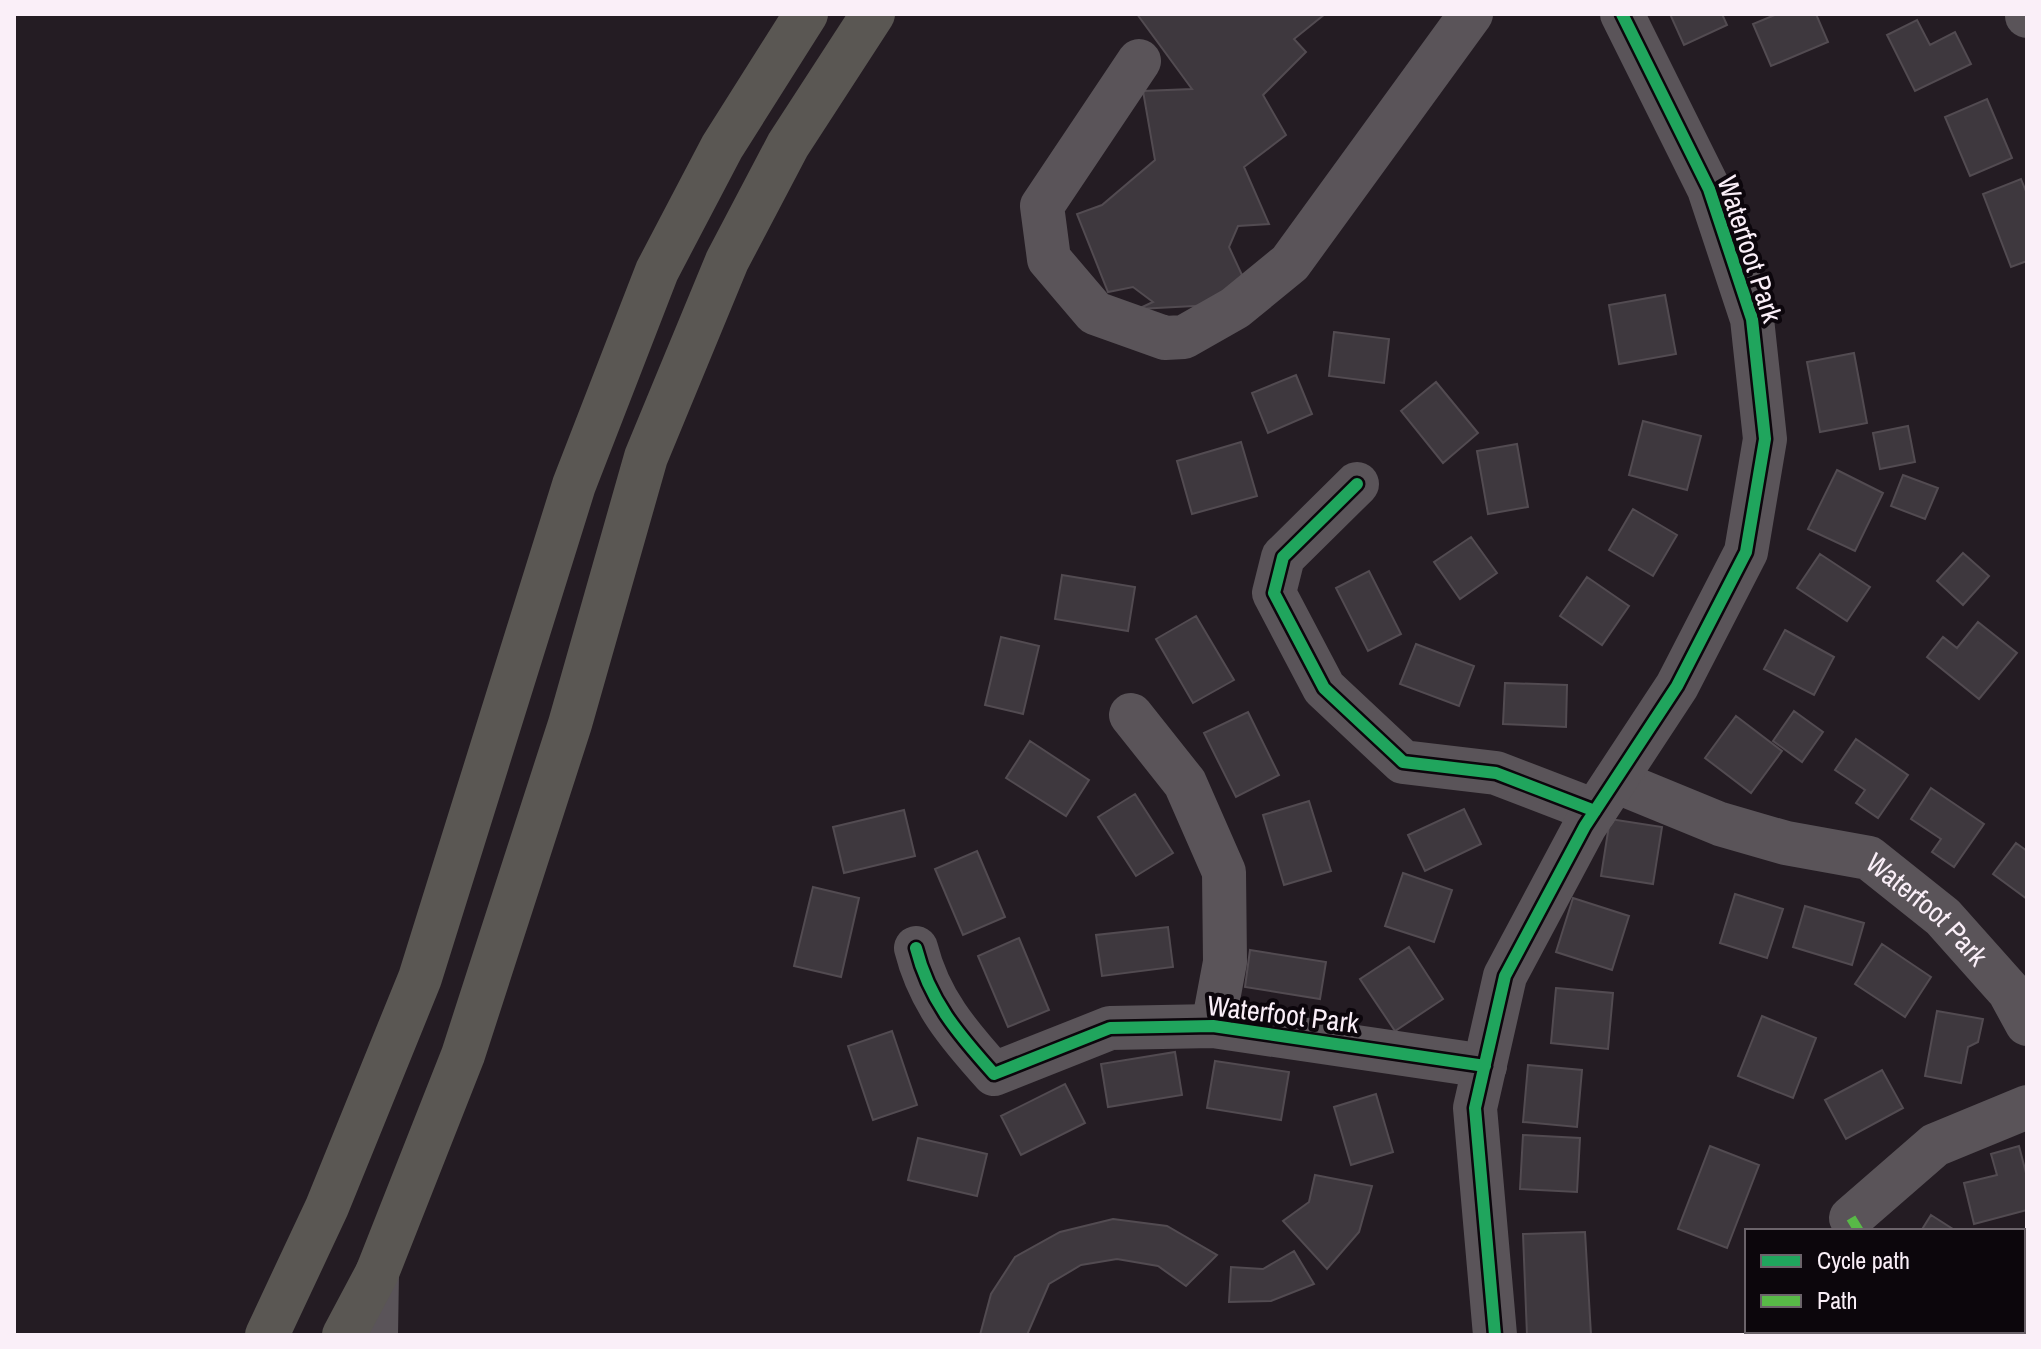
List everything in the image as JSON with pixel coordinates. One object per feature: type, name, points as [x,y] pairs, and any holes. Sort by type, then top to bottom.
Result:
[{"type":"highway","points":[[267,1335],[327,1207],[420,978],[574,485],[657,271],[722,147],[806,14]]},
{"type":"highway","points":[[344,1335],[377,1273],[463,1055],[570,724],[646,457],[727,261],[788,145],[873,14]]},
{"type":"street","points":[[1139,61],[1042,206],[1049,259],[1095,313],[1165,338],[1184,337],[1235,308],[1290,263],[1471,14]]},
{"type":"street","name":"Waterfoot Park","points":[[1488,1335],[1495,1335],[1475,1108],[1505,976],[1605,796],[1677,686],[1746,552],[1765,439],[1752,319],[1724,233],[1709,189],[1622,14]]},
{"type":"street","name":"Waterfoot Park","points":[[1357,484],[1283,557],[1274,593],[1324,688],[1403,762],[1496,773],[1605,796],[1786,843],[1869,858],[1943,917],[2009,991],[2027,1024]]},
{"type":"street","name":"Waterfoot Park","points":[[1131,715],[1185,783],[1224,872],[1225,962],[1213,1026]]},
{"type":"street","name":"Waterfoot Park","points":[[916,948],[924,981],[949,1024],[994,1074],[1110,1028],[1213,1026],[1485,1066]]},
{"type":"street","points":[[1851,1218],[1935,1145],[2027,1107]]},
{"type":"street","points":[[376,1335],[377,1273]]},
{"type":"building","points":[[1137,14],[1325,14],[1294,39],[1306,52],[1263,95],[1286,135],[1244,167],[1269,224],[1238,226],[1229,247],[1242,275],[1231,304],[1138,309],[1153,302],[1133,287],[1108,292],[1077,214],[1102,205],[1155,160],[1143,91],[1192,89]]},
{"type":"building","points":[[1670,14],[1722,14],[1727,25],[1684,45]]},
{"type":"building","points":[[1777,14],[1816,14],[1828,42],[1771,66],[1753,24]]},
{"type":"building","points":[[1917,20],[1930,45],[1955,32],[1971,64],[1915,91],[1887,35]]},
{"type":"building","points":[[1987,99],[2012,158],[1970,176],[1945,117]]},
{"type":"building","points":[[2021,179],[2027,194],[2027,261],[2011,267],[1983,194]]},
{"type":"building","points":[[1665,295],[1676,354],[1619,364],[1609,305]]},
{"type":"building","points":[[1334,332],[1389,339],[1384,383],[1329,376]]},
{"type":"building","points":[[1854,353],[1867,423],[1820,432],[1807,362]]},
{"type":"building","points":[[1296,375],[1312,414],[1268,433],[1252,393]]},
{"type":"building","points":[[1436,382],[1478,433],[1443,463],[1401,411]]},
{"type":"building","points":[[1643,421],[1701,436],[1687,490],[1629,475]]},
{"type":"building","points":[[1908,426],[1915,462],[1880,469],[1873,433]]},
{"type":"building","points":[[1241,442],[1257,496],[1192,514],[1177,461]]},
{"type":"building","points":[[1517,444],[1528,507],[1488,514],[1477,451]]},
{"type":"building","points":[[1837,470],[1883,493],[1855,551],[1808,529]]},
{"type":"building","points":[[1903,475],[1938,488],[1925,519],[1891,506]]},
{"type":"building","points":[[1633,509],[1677,535],[1653,576],[1609,550]]},
{"type":"building","points":[[1471,537],[1497,573],[1460,599],[1434,562]]},
{"type":"building","points":[[1963,553],[1989,576],[1963,605],[1937,581]]},
{"type":"building","points":[[1820,554],[1870,587],[1847,621],[1797,588]]},
{"type":"building","points":[[1369,571],[1401,634],[1368,651],[1336,588]]},
{"type":"building","points":[[1062,575],[1135,587],[1128,631],[1055,619]]},
{"type":"building","points":[[1587,577],[1629,606],[1602,645],[1560,616]]},
{"type":"building","points":[[1196,616],[1234,680],[1193,703],[1156,639]]},
{"type":"building","points":[[1978,622],[2017,653],[1979,699],[1927,657],[1943,637],[1957,648]]},
{"type":"building","points":[[1785,630],[1834,657],[1814,695],[1764,669]]},
{"type":"building","points":[[1001,637],[1039,646],[1023,714],[985,705]]},
{"type":"building","points":[[1416,644],[1474,666],[1459,706],[1400,684]]},
{"type":"building","points":[[1505,683],[1567,685],[1566,727],[1503,724]]},
{"type":"building","points":[[1794,711],[1823,732],[1802,762],[1773,741]]},
{"type":"building","points":[[1248,712],[1279,775],[1236,797],[1204,733]]},
{"type":"building","points":[[1736,716],[1782,751],[1751,793],[1705,758]]},
{"type":"building","points":[[1856,739],[1908,775],[1878,818],[1856,803],[1865,790],[1835,770]]},
{"type":"building","points":[[1030,741],[1089,780],[1066,816],[1006,778]]},
{"type":"building","points":[[1931,788],[1984,824],[1954,867],[1932,852],[1941,839],[1911,819]]},
{"type":"building","points":[[1135,794],[1173,853],[1136,876],[1098,817]]},
{"type":"building","points":[[1309,801],[1331,871],[1284,885],[1263,815]]},
{"type":"building","points":[[1464,809],[1481,844],[1425,871],[1408,835]]},
{"type":"building","points":[[904,810],[915,856],[844,873],[833,827]]},
{"type":"building","points":[[1610,819],[1662,827],[1653,884],[1601,876]]},
{"type":"building","points":[[2016,843],[2027,851],[2027,899],[1993,874]]},
{"type":"building","points":[[977,851],[1005,917],[963,935],[935,869]]},
{"type":"building","points":[[1403,873],[1452,890],[1434,942],[1385,926]]},
{"type":"building","points":[[813,887],[859,898],[841,977],[794,966]]},
{"type":"building","points":[[1735,894],[1783,909],[1767,958],[1720,943]]},
{"type":"building","points":[[1573,898],[1629,916],[1612,970],[1556,952]]},
{"type":"building","points":[[1805,906],[1864,923],[1852,965],[1793,947]]},
{"type":"building","points":[[1168,927],[1173,967],[1102,976],[1096,935]]},
{"type":"building","points":[[1019,938],[1049,1010],[1008,1027],[978,956]]},
{"type":"building","points":[[1882,944],[1931,977],[1905,1017],[1855,984]]},
{"type":"building","points":[[1409,947],[1443,999],[1395,1031],[1360,979]]},
{"type":"building","points":[[1250,950],[1326,962],[1320,999],[1245,987]]},
{"type":"building","points":[[1556,988],[1613,993],[1608,1049],[1551,1043]]},
{"type":"building","points":[[1937,1011],[1983,1019],[1978,1042],[1968,1047],[1961,1083],[1925,1076]]},
{"type":"building","points":[[1762,1016],[1816,1038],[1793,1098],[1738,1076]]},
{"type":"building","points":[[892,1031],[917,1105],[873,1120],[848,1046]]},
{"type":"building","points":[[1175,1052],[1182,1095],[1108,1107],[1101,1064]]},
{"type":"building","points":[[1215,1061],[1289,1072],[1281,1120],[1207,1108]]},
{"type":"building","points":[[1528,1065],[1582,1070],[1577,1127],[1523,1122]]},
{"type":"building","points":[[1882,1070],[1903,1108],[1846,1139],[1825,1100]]},
{"type":"building","points":[[1065,1084],[1085,1123],[1021,1155],[1001,1116]]},
{"type":"building","points":[[1376,1094],[1393,1152],[1351,1165],[1334,1107]]},
{"type":"building","points":[[1523,1135],[1580,1138],[1577,1192],[1520,1189]]},
{"type":"building","points":[[918,1138],[987,1154],[977,1196],[908,1180]]},
{"type":"building","points":[[1710,1146],[1759,1165],[1727,1248],[1678,1229]]},
{"type":"building","points":[[2019,1146],[2027,1177],[2027,1210],[1974,1224],[1964,1183],[1997,1175],[1991,1154]]},
{"type":"building","points":[[1315,1175],[1372,1186],[1359,1232],[1327,1269],[1283,1221],[1309,1202]]},
{"type":"building","points":[[1931,1215],[1953,1229],[1922,1229]]},
{"type":"building","points":[[1113,1219],[1167,1226],[1217,1255],[1186,1286],[1158,1266],[1117,1259],[1081,1265],[1049,1284],[1027,1335],[980,1335],[991,1294],[1015,1257],[1060,1232]]},
{"type":"building","points":[[1585,1232],[1591,1335],[1527,1335],[1523,1234]]},
{"type":"building","points":[[1294,1251],[1314,1284],[1271,1301],[1229,1302],[1231,1267],[1263,1269]]},
{"type":"marked path","points":[[1851,1218],[1858,1229]]},
{"type":"cycle path","points":[[1495,1335],[1475,1108],[1505,976],[1585,826],[1677,686],[1746,552],[1765,439],[1752,319],[1709,189],[1622,14]]},
{"type":"cycle path","points":[[1357,484],[1283,557],[1274,593],[1324,688],[1403,762],[1496,773],[1595,811]]},
{"type":"cycle path","points":[[916,948],[929,984],[946,1016],[994,1074],[1110,1028],[1213,1026],[1485,1066]]}]
